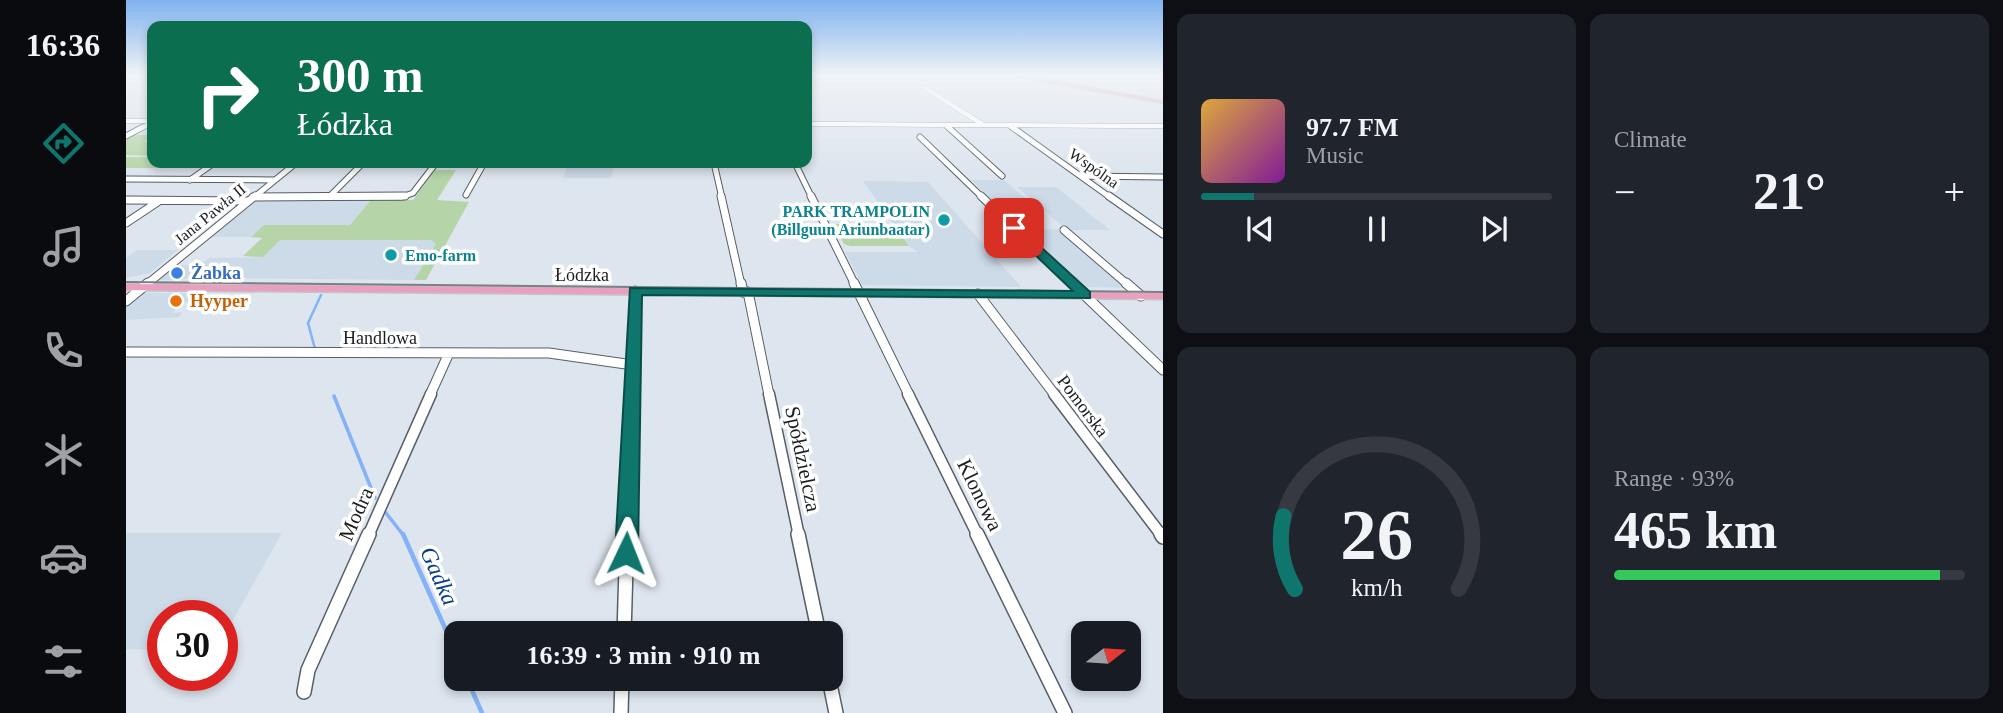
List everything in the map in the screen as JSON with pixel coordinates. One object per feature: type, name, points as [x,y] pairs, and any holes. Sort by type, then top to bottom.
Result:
[{"type":"main road","name":"Łódzka","points":[[126,287],[1163,296]]},
{"type":"street","points":[[955,107],[983,125]]},
{"type":"street","points":[[833,115],[842,124]]},
{"type":"street","points":[[126,121],[147,122]]},
{"type":"street","points":[[126,135],[147,124]]},
{"type":"street","points":[[812,124],[1163,126]]},
{"type":"street","points":[[945,125],[1002,176]]},
{"type":"street","name":"Wspólna","points":[[1009,125],[1163,234]]},
{"type":"street","points":[[922,139],[1163,370]]},
{"type":"street","points":[[190,180],[207,168]]},
{"type":"street","name":"Jana Pawła II","points":[[126,301],[290,168]]},
{"type":"street","points":[[329,197],[358,168]]},
{"type":"street","points":[[126,200],[406,196],[413,193],[432,168]]},
{"type":"street","points":[[466,195],[481,168]]},
{"type":"street","name":"Spółdzielcza","points":[[715,168],[746,292],[816,621]]},
{"type":"street","points":[[797,168],[860,294]]},
{"type":"street","points":[[1082,176],[1163,177]]},
{"type":"street","points":[[126,179],[275,180]]},
{"type":"street","points":[[126,223],[160,200]]},
{"type":"street","points":[[1064,230],[1141,296]]},
{"type":"street","points":[[624,621],[635,291]]},
{"type":"street","name":"Klonowa","points":[[860,294],[1065,713]]},
{"type":"street","name":"Pomorska","points":[[978,294],[1163,537]]},
{"type":"street","name":"Handlowa","points":[[126,352],[562,354],[632,365]]},
{"type":"street","name":"Modra","points":[[304,692],[308,670],[449,353]]},
{"type":"street","points":[[621,713],[622,691]]},
{"type":"street","points":[[831,691],[836,713]]},
{"type":"shaded area","points":[[566,168],[613,168],[611,178],[563,178]]},
{"type":"shaded area","points":[[971,180],[1004,180],[1039,210],[1002,210]]},
{"type":"shaded area","points":[[863,181],[928,182],[1021,287],[862,285],[845,252],[918,252],[909,246]]},
{"type":"shaded area","points":[[1017,187],[1056,187],[1110,230],[1067,230]]},
{"type":"shaded area","points":[[257,199],[371,200],[350,225],[265,225],[251,237],[212,237]]},
{"type":"shaded area","points":[[1061,229],[1128,288],[1083,287],[1022,230]]},
{"type":"shaded area","name":"Emo-farm","points":[[279,240],[431,240],[437,244],[414,280],[159,280],[177,265],[200,265],[209,258],[263,257]]},
{"type":"shaded area","points":[[137,250],[178,250],[150,273],[126,278],[126,258]]},
{"type":"shaded area","points":[[145,293],[211,294],[206,299],[184,302],[172,313],[182,312],[179,317],[126,320],[126,307]]},
{"type":"shaded area","points":[[126,533],[282,533],[238,611],[238,600],[147,600],[147,650],[126,649]]},
{"type":"green space","points":[[147,135],[144,142],[147,141],[147,156],[126,155],[126,136]]},
{"type":"green space","points":[[126,157],[147,157],[147,168],[126,168]]},
{"type":"green space","points":[[435,170],[456,170],[437,200],[469,202],[426,280],[414,280],[436,244],[431,240],[280,240],[263,257],[243,256],[262,238],[251,237],[264,225],[350,225],[371,200],[413,200]]},
{"type":"green space","points":[[833,224],[893,224],[909,246],[850,246],[844,244]]},
{"type":"waterway","name":"Gadka","points":[[315,349],[308,323],[321,295]]},
{"type":"waterway","name":"Gadka","points":[[334,396],[375,498]]},
{"type":"waterway","name":"Gadka","points":[[386,513],[404,536]]},
{"type":"waterway","name":"Gadka","points":[[404,536],[444,626]]},
{"type":"waterway","name":"Gadka","points":[[472,691],[482,713]]},
{"type":"tram line","points":[[126,282],[1163,292]]},
{"type":"place","name":"PARK TRAMPOLIN (Billguun Ariunbaatar)","points":[[944,220]]},
{"type":"place","name":"Emo-farm","points":[[391,255]]},
{"type":"place","name":"Żabka","points":[[177,273]]},
{"type":"place","name":"Hyyper","points":[[176,301]]},
{"type":"route","points":[[626,553],[635,291],[1085,295],[1014,228]]}]
